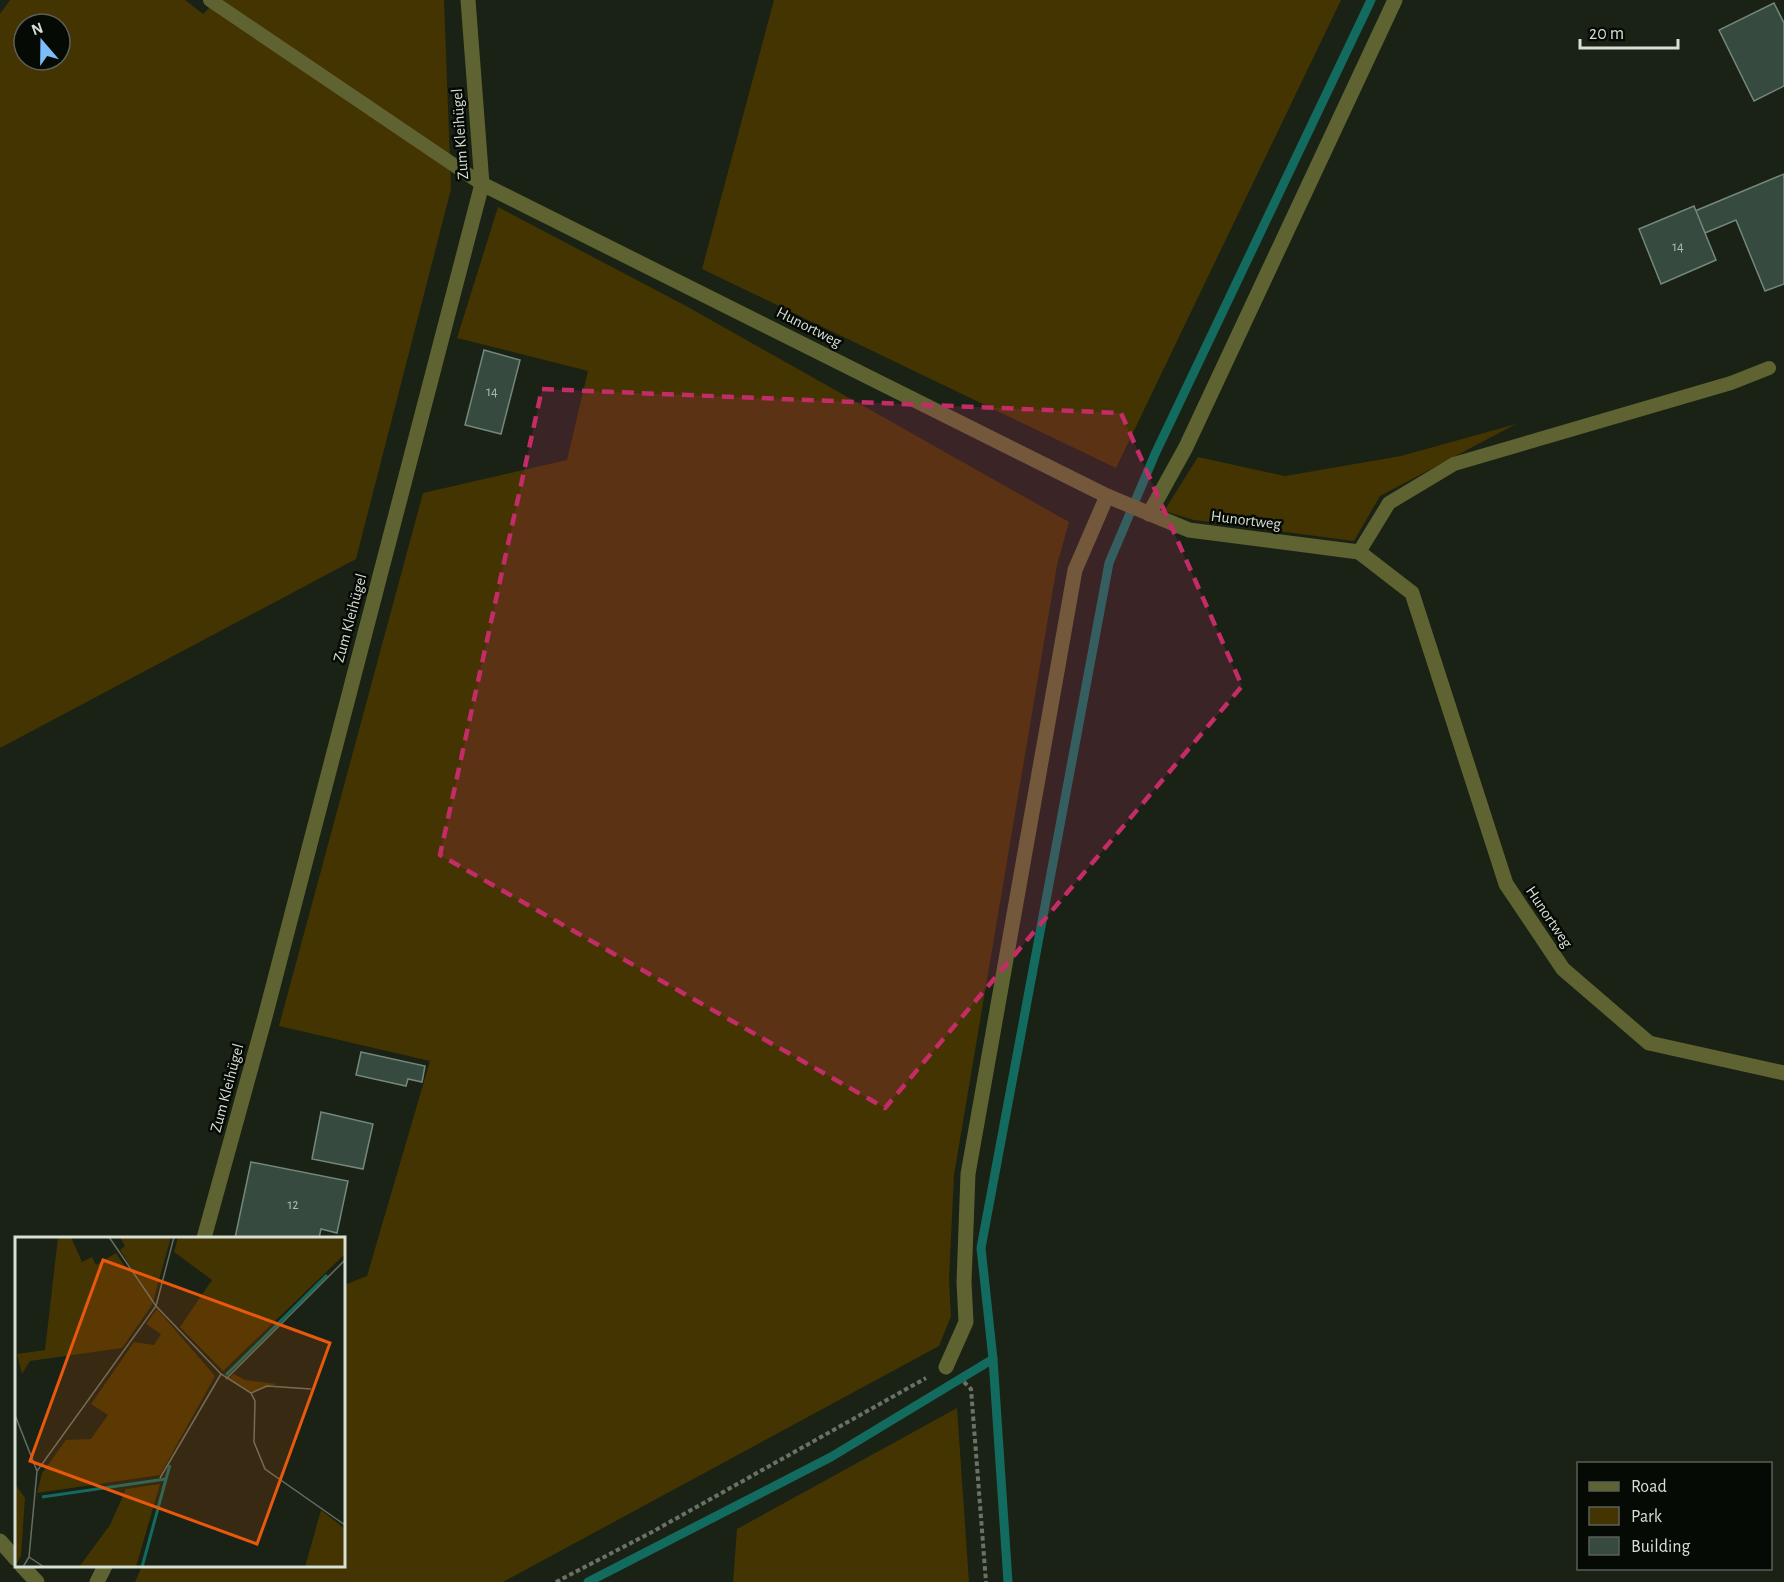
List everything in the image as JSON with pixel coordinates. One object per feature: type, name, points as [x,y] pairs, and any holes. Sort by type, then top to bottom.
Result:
[{"type":"street","name":"Zum Kleihügel","points":[[205,1237],[268,1005],[482,184],[468,0]]},
{"type":"street","points":[[1149,514],[1186,447],[1395,0]]},
{"type":"street","name":"Hunortweg","points":[[482,184],[1107,496],[1149,514],[1189,530],[1359,552],[1412,593],[1506,885],[1563,969],[1649,1043],[1784,1073]]},
{"type":"street","points":[[946,1367],[966,1322],[964,1282],[968,1174],[1075,570],[1107,496]]},
{"type":"street","points":[[0,1541],[15,1558]]},
{"type":"street","points":[[23,1567],[37,1582]]},
{"type":"street","points":[[97,1582],[104,1567]]},
{"type":"lane","points":[[210,0],[482,184]]},
{"type":"lane","points":[[1359,552],[1389,503],[1454,464],[1731,383],[1769,368]]},
{"type":"path","points":[[556,1582],[652,1532],[946,1367]]},
{"type":"path","points":[[964,1383],[971,1389],[986,1582]]},
{"type":"highlighted area","points":[[542,389],[1121,413],[1242,686],[885,1108],[440,855]]},
{"type":"green space","points":[[10,0],[185,0],[203,14],[217,0],[444,0],[451,189],[356,559],[0,748],[0,14]]},
{"type":"green space","points":[[774,0],[1341,0],[1116,468],[702,269]]},
{"type":"green space","points":[[498,207],[688,307],[1069,522],[1057,565],[954,1175],[949,1280],[951,1316],[939,1346],[503,1582],[135,1582],[142,1567],[345,1567],[345,1285],[367,1276],[430,1061],[279,1026],[423,493],[567,460],[588,371],[457,338]]},
{"type":"green space","points":[[1516,424],[1380,496],[1354,541],[1194,520],[1164,511],[1198,457],[1285,476],[1401,456]]},
{"type":"green space","points":[[957,1408],[969,1582],[733,1582],[737,1529]]},
{"type":"building","points":[[1774,3],[1784,23],[1784,86],[1754,101],[1719,30]]},
{"type":"building","points":[[1784,174],[1784,284],[1765,291],[1736,220],[1705,233],[1695,211]]},
{"type":"building","points":[[1694,206],[1716,260],[1661,284],[1639,229]]},
{"type":"building","points":[[484,350],[520,360],[501,434],[465,425]]},
{"type":"building","points":[[361,1052],[425,1066],[422,1082],[408,1079],[406,1086],[356,1075]]},
{"type":"building","points":[[321,1112],[373,1124],[363,1169],[312,1159]]},
{"type":"building","points":[[251,1162],[348,1181],[337,1233],[321,1229],[319,1237],[235,1237]]},
{"type":"waterway","points":[[588,1582],[831,1457],[993,1359],[981,1248],[1109,563],[1155,454],[1371,0]]},
{"type":"waterway","points":[[993,1359],[1008,1582]]}]
